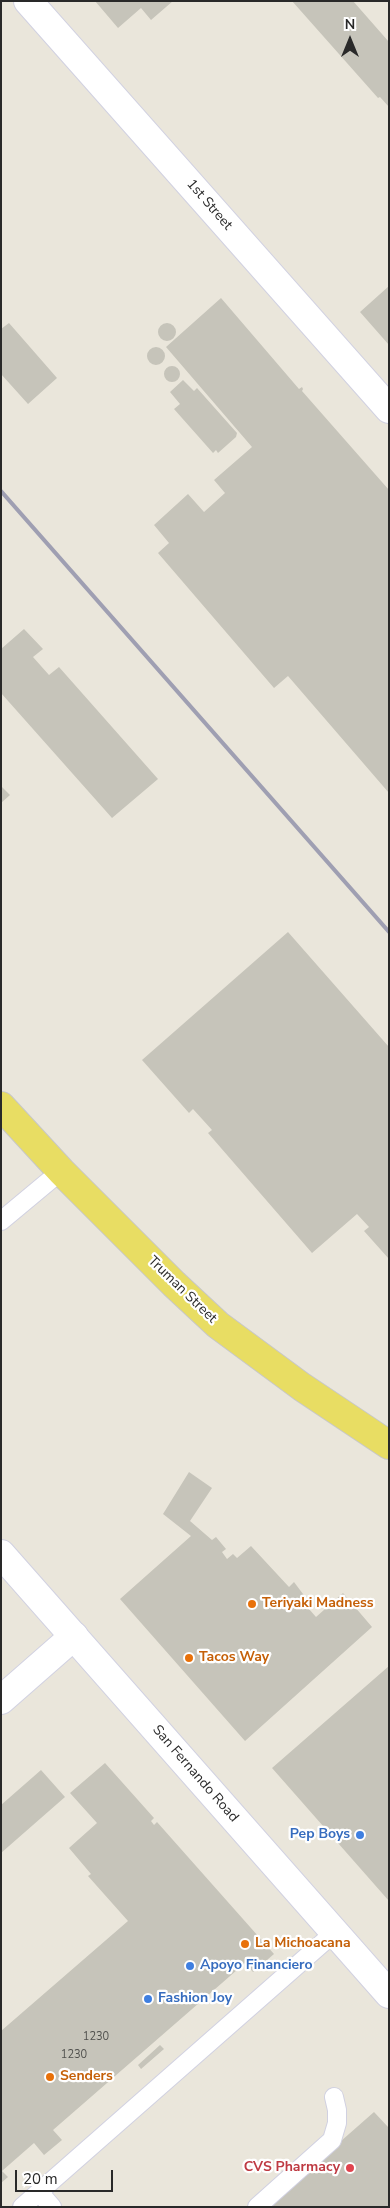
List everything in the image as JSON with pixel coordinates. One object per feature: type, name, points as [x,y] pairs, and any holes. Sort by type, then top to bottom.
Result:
[{"type":"main road","name":"Truman Street","points":[[1,1106],[61,1171],[174,1284],[218,1324],[302,1387],[389,1445]]},
{"type":"street","name":"1st Street","points":[[28,1],[389,409]]},
{"type":"street","name":"San Fernando Road","points":[[1,1554],[389,1994]]},
{"type":"street","points":[[1,1700],[74,1636]]},
{"type":"lane","points":[[1,1221],[61,1171]]},
{"type":"lane","points":[[22,2207],[335,1932]]},
{"type":"lane","points":[[257,2207],[332,2140],[337,2123],[334,2097]]},
{"type":"lane","points":[[39,2192],[52,2207]]},
{"type":"building","points":[[95,1],[173,1],[151,20],[141,8],[118,28]]},
{"type":"building","points":[[292,1],[353,1],[389,42],[389,107],[380,97],[378,98]]},
{"type":"building","points":[[389,286],[389,345],[360,312]]},
{"type":"building","points":[[221,298],[299,389],[302,387],[302,391],[389,490],[389,793],[288,676],[274,688],[158,553],[169,543],[154,525],[188,494],[204,512],[225,493],[214,480],[252,447],[166,347]]},
{"type":"building","points":[[9,323],[57,378],[28,404],[1,374],[1,329]]},
{"type":"building","points":[[167,323],[173,326],[176,332],[173,338],[167,341],[161,338],[158,332],[161,326]]},
{"type":"building","points":[[156,347],[162,350],[165,356],[162,362],[156,365],[150,362],[147,356],[150,350]]},
{"type":"building","points":[[169,366],[175,366],[180,371],[178,380],[169,382],[164,377],[164,371]]},
{"type":"building","points":[[183,380],[194,391],[197,388],[237,433],[236,437],[218,453],[216,450],[213,453],[174,409],[180,404],[170,392]]},
{"type":"building","points":[[24,629],[43,649],[33,657],[49,675],[59,667],[158,779],[112,818],[1,693],[1,649]]},
{"type":"building","points":[[1,786],[10,795],[1,803]]},
{"type":"building","points":[[288,932],[389,1047],[389,1259],[364,1231],[369,1227],[357,1214],[312,1253],[208,1133],[212,1130],[193,1109],[189,1113],[142,1060]]},
{"type":"building","points":[[189,1472],[212,1488],[190,1521],[212,1540],[216,1537],[226,1549],[222,1552],[227,1559],[233,1554],[237,1558],[251,1546],[289,1587],[294,1582],[306,1598],[302,1601],[316,1617],[343,1593],[372,1627],[245,1741],[120,1599],[191,1536],[163,1514]]},
{"type":"building","name":"Pep Boys","points":[[389,1666],[389,1901],[272,1768]]},
{"type":"building","points":[[105,1763],[154,1818],[151,1821],[154,1825],[157,1822],[274,1954],[253,1972],[245,1963],[53,2130],[62,2140],[44,2155],[34,2143],[2,2171],[8,2177],[1,2183],[1,2031],[128,1921],[88,1876],[91,1874],[69,1848],[97,1823],[70,1793]]},
{"type":"building","points":[[41,1770],[65,1797],[1,1853],[1,1805]]},
{"type":"building","points":[[160,2045],[164,2049],[141,2069],[138,2065]]},
{"type":"building","name":"CVS Pharmacy","points":[[374,2112],[389,2128],[389,2207],[266,2207]]},
{"type":"railway","points":[[1,491],[389,932]]},
{"type":"place","name":"Teriyaki Madness","points":[[252,1604]]},
{"type":"place","name":"Tacos Way","points":[[189,1658]]},
{"type":"place","name":"Pep Boys","points":[[360,1835]]},
{"type":"place","name":"La Michoacana","points":[[245,1944]]},
{"type":"place","name":"Apoyo Financiero","points":[[190,1966]]},
{"type":"place","name":"Fashion Joy","points":[[148,1999]]},
{"type":"place","name":"Senders","points":[[50,2077]]},
{"type":"place","name":"CVS Pharmacy","points":[[350,2168]]}]
